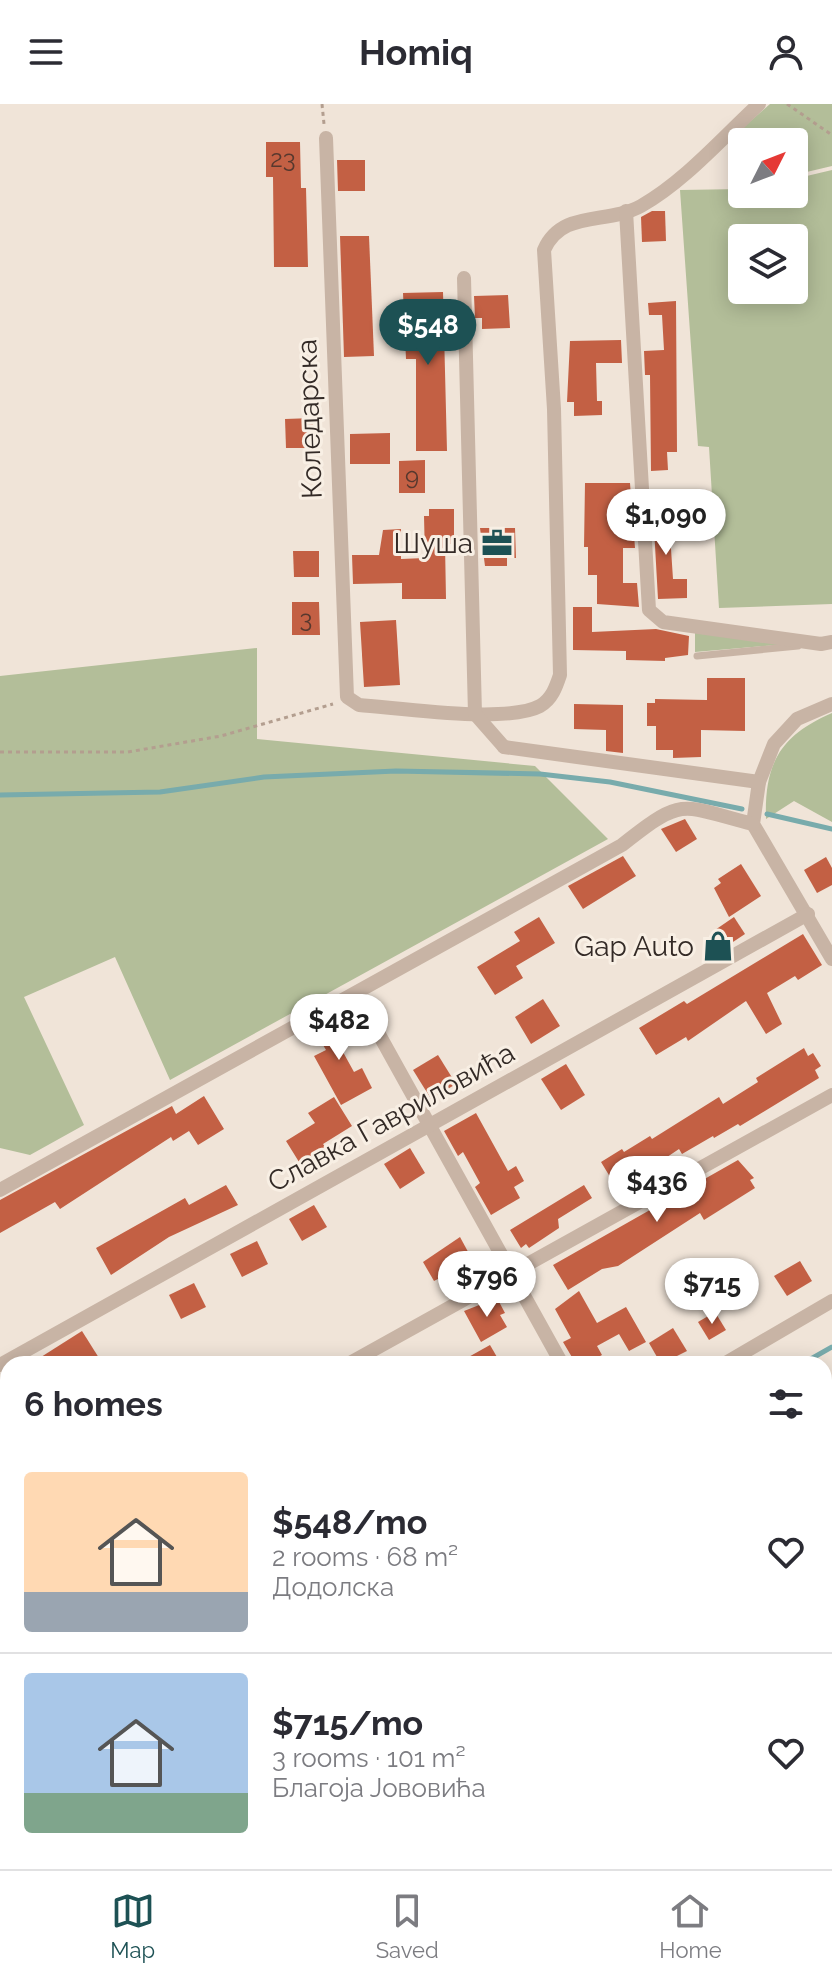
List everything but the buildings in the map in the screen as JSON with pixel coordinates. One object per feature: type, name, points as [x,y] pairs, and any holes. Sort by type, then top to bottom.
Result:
[{"type":"street","points":[[347,697],[359,705],[475,714],[542,705],[555,692],[560,675],[554,409],[544,250],[550,235],[562,225],[640,206],[686,171],[759,104]]},
{"type":"street","name":"Коледарска","points":[[326,138],[347,697]]},
{"type":"street","points":[[626,211],[649,610],[663,622],[826,643]]},
{"type":"street","points":[[464,278],[475,714],[504,747],[759,782]]},
{"type":"street","points":[[832,704],[797,719],[784,730],[766,757],[753,824],[832,959]]},
{"type":"street","points":[[504,747],[500,733],[506,712]]},
{"type":"street","points":[[0,1190],[356,993],[416,956],[622,845],[675,808],[689,807],[753,824]]},
{"type":"street","name":"Славка Гавриловића","points":[[16,1356],[808,914]]},
{"type":"street","points":[[356,993],[558,1356]]},
{"type":"street","points":[[362,1356],[832,1095]]},
{"type":"street","points":[[738,1356],[832,1301]]},
{"type":"lane","points":[[697,656],[826,643]]},
{"type":"path","points":[[322,104],[326,138]]},
{"type":"path","points":[[787,104],[832,135]]},
{"type":"path","points":[[0,752],[128,752],[221,736],[322,709],[347,697]]},
{"type":"green space","points":[[770,104],[832,104],[832,166],[808,172],[808,128],[742,128]]},
{"type":"green space","points":[[832,170],[832,604],[719,608],[709,447],[698,446],[680,190],[728,189],[728,208],[808,208],[808,176]]},
{"type":"green space","points":[[695,632],[788,644],[695,652]]},
{"type":"green space","points":[[257,648],[257,739],[535,766],[608,839],[170,1080],[115,957],[24,997],[84,1125],[30,1155],[0,1148],[0,676]]},
{"type":"green space","points":[[832,713],[832,822],[794,801],[766,819],[768,782],[779,753],[800,731]]},
{"type":"waterway","points":[[0,795],[160,792],[264,777],[396,771],[540,774],[610,782],[742,809]]},
{"type":"waterway","points":[[767,814],[832,829]]},
{"type":"waterway","points":[[816,1356],[832,1347]]},
{"type":"place","name":"Шуша","points":[[497,543]]},
{"type":"place","name":"Gap Auto","points":[[718,946]]}]
